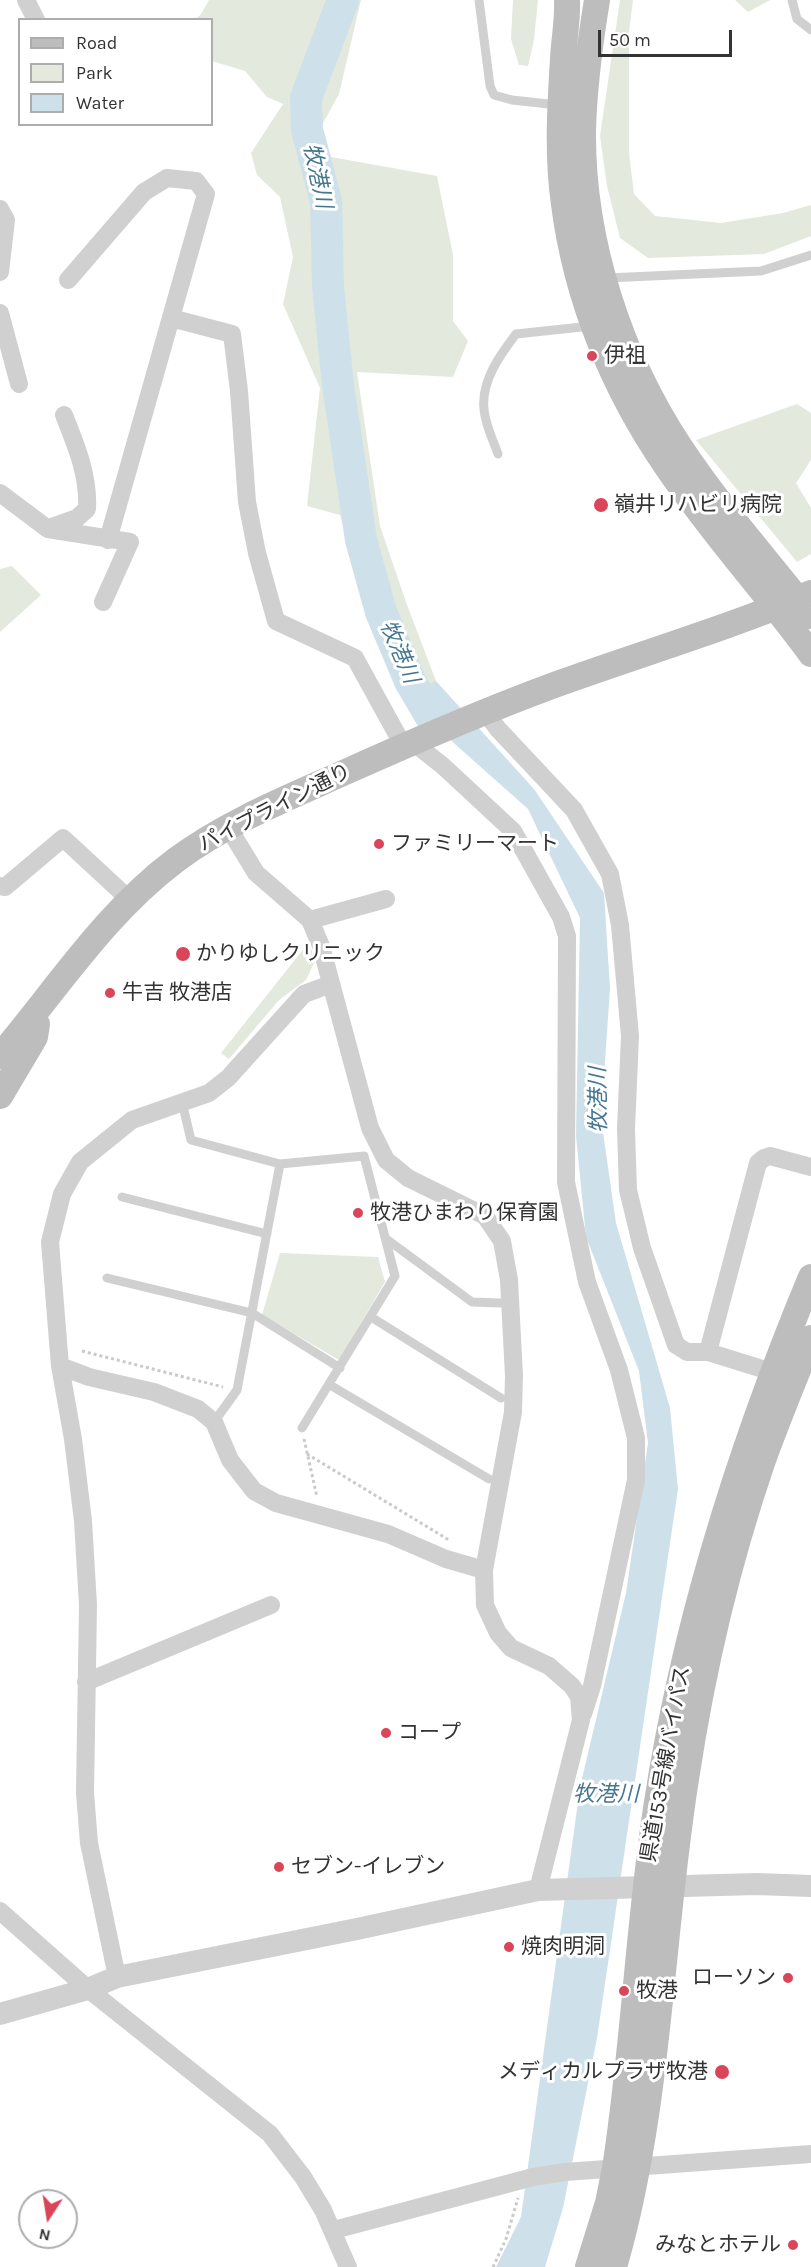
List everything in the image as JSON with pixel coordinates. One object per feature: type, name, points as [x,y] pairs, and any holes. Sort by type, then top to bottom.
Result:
[{"type":"main road","points":[[597,0],[588,61],[583,133],[587,197],[604,278],[621,329],[646,389],[681,448],[716,516],[811,654]]},
{"type":"main road","points":[[568,3],[560,105],[564,204],[583,293],[594,326],[621,392],[667,467],[811,616]]},
{"type":"main road","points":[[480,715],[548,688],[757,616],[811,593]]},
{"type":"main road","name":"パイプライン通り","points":[[0,1056],[90,944],[130,900],[176,860],[228,827],[412,743],[480,715]]},
{"type":"main road","points":[[0,1096],[35,1037],[40,1008]]},
{"type":"main road","name":"県道153号線バイパス","points":[[588,2267],[608,2203],[626,2167],[657,2049],[672,1887],[686,1779],[718,1620],[811,1277]]},
{"type":"main road","name":"県道153号線バイパス","points":[[614,2267],[628,2214],[626,2167],[645,1887],[668,1734],[696,1614],[732,1489],[783,1376],[811,1338]]},
{"type":"street","points":[[26,0],[35,18]]},
{"type":"street","points":[[68,280],[144,192],[167,178],[196,181],[206,194],[108,540]]},
{"type":"street","points":[[0,209],[6,220],[0,272]]},
{"type":"street","points":[[0,313],[19,384]]},
{"type":"street","points":[[171,318],[232,334],[240,402],[247,502],[257,553],[276,621],[355,658],[412,743],[443,766],[513,831],[561,917],[567,936],[566,1182],[587,1282],[619,1370],[636,1438],[636,1480],[592,1686],[581,1720],[548,1890]]},
{"type":"street","points":[[48,528],[77,518],[87,509],[88,492],[84,469],[64,415]]},
{"type":"street","points":[[0,493],[48,528],[130,542],[103,602]]},
{"type":"street","points":[[480,715],[498,729],[574,810],[610,874],[620,925],[630,1036],[628,1190],[642,1248],[676,1345],[687,1352],[708,1352],[783,1376]]},
{"type":"street","points":[[228,827],[256,873],[310,920],[321,946],[370,1128],[386,1160],[408,1178],[485,1216],[502,1241],[509,1280],[514,1376],[513,1412],[475,1568],[485,1605],[498,1633],[511,1648],[549,1666],[572,1686],[579,1697],[581,1720]]},
{"type":"street","points":[[0,886],[5,887],[63,838],[130,900]]},
{"type":"street","points":[[310,920],[386,899]]},
{"type":"street","points":[[117,1977],[89,1843],[85,1793],[88,1605],[83,1521],[73,1439],[60,1366],[50,1242],[62,1194],[80,1162],[132,1120],[209,1093],[228,1078],[304,994],[331,984]]},
{"type":"street","points":[[708,1352],[758,1163],[770,1156],[811,1167]]},
{"type":"street","points":[[60,1366],[89,1377],[154,1392],[198,1409],[214,1422],[230,1460],[254,1491],[276,1503],[388,1534],[475,1568]]},
{"type":"street","points":[[86,1682],[271,1605]]},
{"type":"street","points":[[0,2014],[88,1989],[117,1977],[548,1890],[757,1884],[811,1886]]},
{"type":"street","points":[[0,1911],[88,1989],[270,2134],[303,2177],[333,2230],[348,2267]]},
{"type":"street","points":[[333,2230],[527,2178],[584,2170],[811,2154]]},
{"type":"lane","points":[[479,0],[487,68],[494,95],[512,100],[560,105]]},
{"type":"lane","points":[[792,0],[797,19],[811,30]]},
{"type":"lane","points":[[604,278],[761,271],[811,255]]},
{"type":"lane","points":[[498,454],[484,411],[484,392],[494,368],[516,334],[594,326]]},
{"type":"lane","points":[[182,1102],[191,1140],[280,1164],[364,1156],[395,1276],[302,1428]]},
{"type":"lane","points":[[214,1422],[237,1390],[280,1164]]},
{"type":"lane","points":[[122,1197],[267,1234]]},
{"type":"lane","points":[[386,1238],[472,1302],[500,1303]]},
{"type":"lane","points":[[107,1278],[252,1313],[340,1368]]},
{"type":"lane","points":[[371,1317],[501,1398]]},
{"type":"lane","points":[[330,1385],[489,1479]]},
{"type":"path","points":[[82,1351],[237,1390]]},
{"type":"path","points":[[302,1428],[322,1516]]},
{"type":"path","points":[[307,1454],[447,1537],[475,1568]]},
{"type":"path","points":[[493,2267],[527,2178]]},
{"type":"green space","points":[[209,0],[361,0],[339,94],[322,125],[331,157],[437,176],[453,255],[453,321],[468,341],[453,377],[357,372],[380,526],[436,681],[430,687],[402,645],[379,573],[357,576],[340,515],[307,506],[320,388],[283,304],[293,257],[280,197],[257,175],[251,153],[283,104],[267,97],[245,71],[213,61],[213,18],[197,18]]},
{"type":"green space","points":[[513,0],[538,0],[534,40],[528,66],[519,65],[511,39]]},
{"type":"green space","points":[[620,0],[633,0],[629,32],[629,153],[634,194],[655,216],[721,223],[783,213],[811,205],[811,236],[764,254],[648,258],[620,238],[607,186],[600,136]]},
{"type":"green space","points":[[735,0],[770,0],[748,12]]},
{"type":"green space","points":[[797,404],[811,413],[811,460],[796,483],[811,508],[811,554],[797,562],[696,440]]},
{"type":"green space","points":[[12,566],[41,595],[0,632],[0,569]]},
{"type":"green space","points":[[309,942],[315,961],[306,980],[279,1000],[229,1059],[221,1053]]},
{"type":"green space","points":[[280,1253],[378,1257],[385,1282],[339,1360],[262,1315]]},
{"type":"water","name":"牧港川","points":[[436,681],[534,789],[604,893],[610,989],[601,1118],[616,1223],[670,1408],[678,1489],[597,2038],[563,2208],[545,2267],[496,2267],[521,2217],[580,1787],[626,1593],[648,1443],[639,1371],[586,1237],[576,1136],[580,918],[528,809],[402,697]]},
{"type":"waterway","name":"牧港川","points":[[343,0],[306,98],[307,130],[326,201],[328,287],[338,385],[361,540],[381,612],[410,681],[431,717],[441,724]]},
{"type":"place","name":"伊祖","points":[[592,356]]},
{"type":"place","name":"嶺井リハビリ病院","points":[[601,505]]},
{"type":"place","name":"ファミリーマート","points":[[379,844]]},
{"type":"place","name":"かりゆしクリニック","points":[[183,954]]},
{"type":"place","name":"牛吉 牧港店","points":[[110,993]]},
{"type":"place","name":"牧港ひまわり保育園","points":[[358,1213]]},
{"type":"place","name":"コープ","points":[[386,1733]]},
{"type":"place","name":"セブン-イレブン","points":[[279,1867]]},
{"type":"place","name":"焼肉明洞","points":[[509,1947]]},
{"type":"place","name":"ローソン","points":[[788,1978]]},
{"type":"place","name":"牧港","points":[[624,1991]]},
{"type":"place","name":"メディカルプラザ牧港","points":[[722,2072]]},
{"type":"place","name":"みなとホテル","points":[[793,2245]]}]
